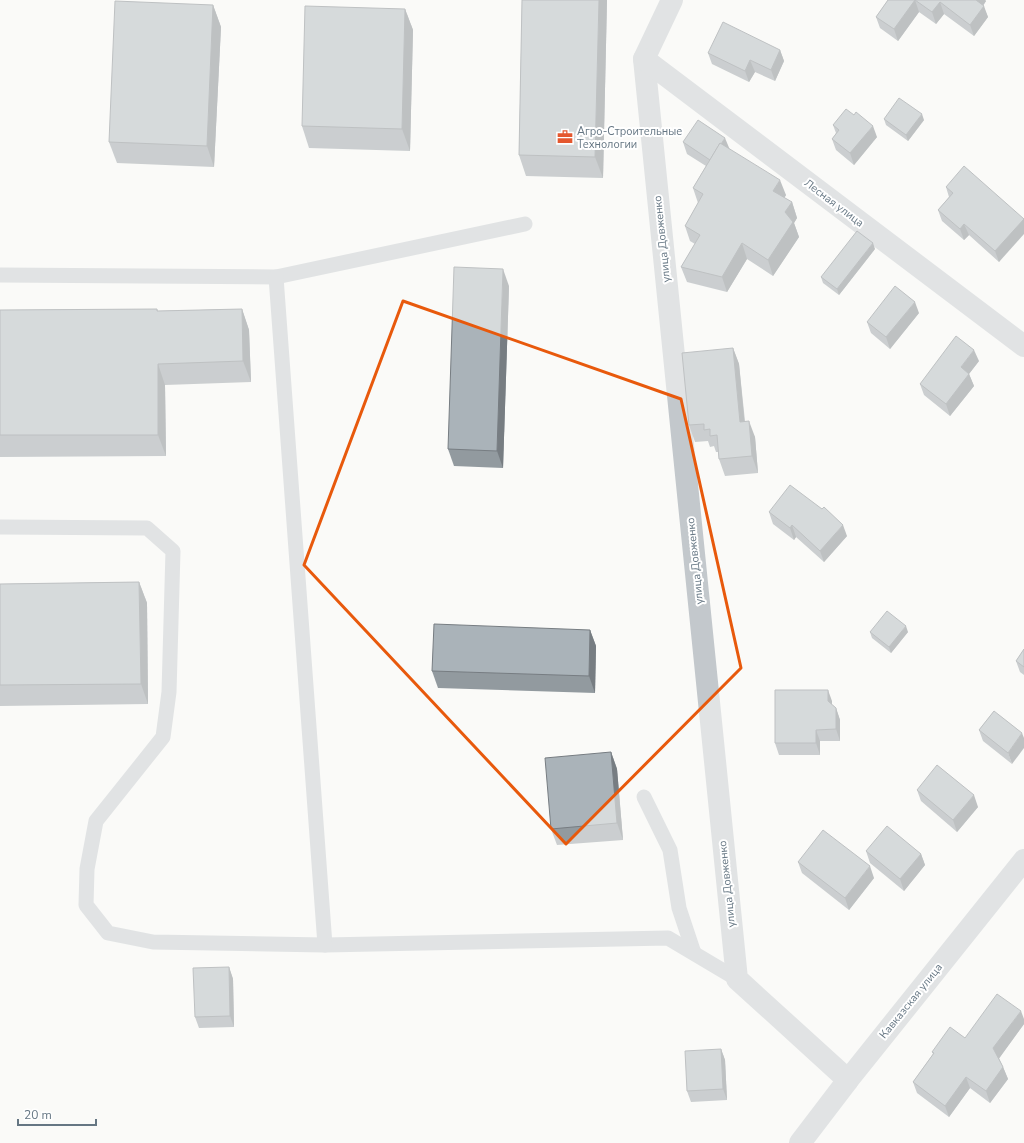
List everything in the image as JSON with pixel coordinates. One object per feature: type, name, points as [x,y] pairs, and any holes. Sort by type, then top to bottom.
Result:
[{"type":"street","points":[[644,60],[672,0]]},
{"type":"street","name":"Лесная улица","points":[[644,60],[1024,346]]},
{"type":"street","name":"улица Довженко","points":[[644,60],[736,979]]},
{"type":"street","name":"Кавказская улица","points":[[800,1143],[848,1080],[1024,860]]},
{"type":"street","points":[[736,979],[848,1080]]},
{"type":"lane","points":[[0,275],[276,277],[525,224]]},
{"type":"lane","points":[[276,277],[325,945]]},
{"type":"lane","points":[[0,527],[147,528],[173,551],[169,692],[163,737],[96,821],[87,869],[86,905],[108,933],[153,942],[325,945],[668,938],[736,979]]},
{"type":"lane","points":[[644,796],[670,850],[679,908],[694,953]]},
{"type":"highlighted area","points":[[403,301],[681,399],[741,668],[566,844],[304,565]]},
{"type":"building","points":[[522,0],[599,0],[595,157],[519,155]]},
{"type":"building","points":[[888,0],[915,0],[894,29],[876,17]]},
{"type":"building","points":[[915,0],[976,0],[984,6],[970,25],[940,2],[932,12]]},
{"type":"building","points":[[115,1],[213,5],[207,146],[109,142]]},
{"type":"building","points":[[305,6],[405,9],[402,129],[302,126]]},
{"type":"building","points":[[723,22],[780,50],[771,70],[750,60],[745,71],[708,53]]},
{"type":"building","points":[[899,98],[922,114],[906,135],[884,119]]},
{"type":"building","points":[[846,109],[854,115],[856,112],[873,126],[850,153],[832,139],[839,130],[833,125]]},
{"type":"building","points":[[698,120],[725,138],[721,144],[720,143],[710,160],[683,142]]},
{"type":"building","points":[[720,143],[780,180],[773,191],[792,202],[785,212],[793,222],[768,260],[742,243],[722,277],[681,267],[700,235],[685,226],[703,194],[693,188]]},
{"type":"building","points":[[964,166],[1024,219],[995,251],[964,224],[960,229],[938,210],[953,193],[946,187]]},
{"type":"building","points":[[857,231],[873,243],[837,289],[821,277]]},
{"type":"building","points":[[454,267],[503,269],[497,451],[448,449]]},
{"type":"building","points":[[895,286],[915,302],[886,337],[867,322]]},
{"type":"building","points":[[157,309],[157,311],[242,309],[243,361],[158,364],[158,435],[0,435],[0,310]]},
{"type":"building","points":[[956,336],[974,350],[961,367],[969,374],[946,404],[920,384]]},
{"type":"building","points":[[733,348],[740,422],[749,421],[752,456],[719,459],[717,435],[710,436],[710,429],[704,430],[704,424],[689,425],[682,353]]},
{"type":"building","points":[[790,485],[822,509],[824,507],[843,525],[820,551],[792,525],[790,528],[769,512]]},
{"type":"building","points":[[139,582],[141,684],[0,685],[0,584]]},
{"type":"building","points":[[887,611],[906,626],[889,647],[870,632]]},
{"type":"building","points":[[434,624],[590,630],[589,676],[432,671]]},
{"type":"building","points":[[1024,649],[1024,667],[1016,661]]},
{"type":"building","points":[[775,690],[828,690],[828,701],[836,708],[836,729],[816,730],[816,743],[775,743]]},
{"type":"building","points":[[994,711],[1022,733],[1008,753],[979,730]]},
{"type":"building","points":[[611,752],[617,823],[551,829],[545,758]]},
{"type":"building","points":[[937,765],[974,795],[953,820],[917,790]]},
{"type":"building","points":[[887,826],[921,854],[900,879],[866,851]]},
{"type":"building","points":[[823,830],[870,866],[845,898],[798,862]]},
{"type":"building","points":[[229,967],[230,1016],[195,1017],[193,968]]},
{"type":"building","points":[[997,994],[1021,1011],[993,1048],[1003,1067],[986,1091],[966,1077],[945,1106],[913,1082],[934,1053],[932,1052],[950,1027],[965,1038]]},
{"type":"building","points":[[721,1049],[723,1089],[687,1091],[685,1051]]},
{"type":"place","name":"Агро-Строительные Технологии","points":[[565,137]]}]
